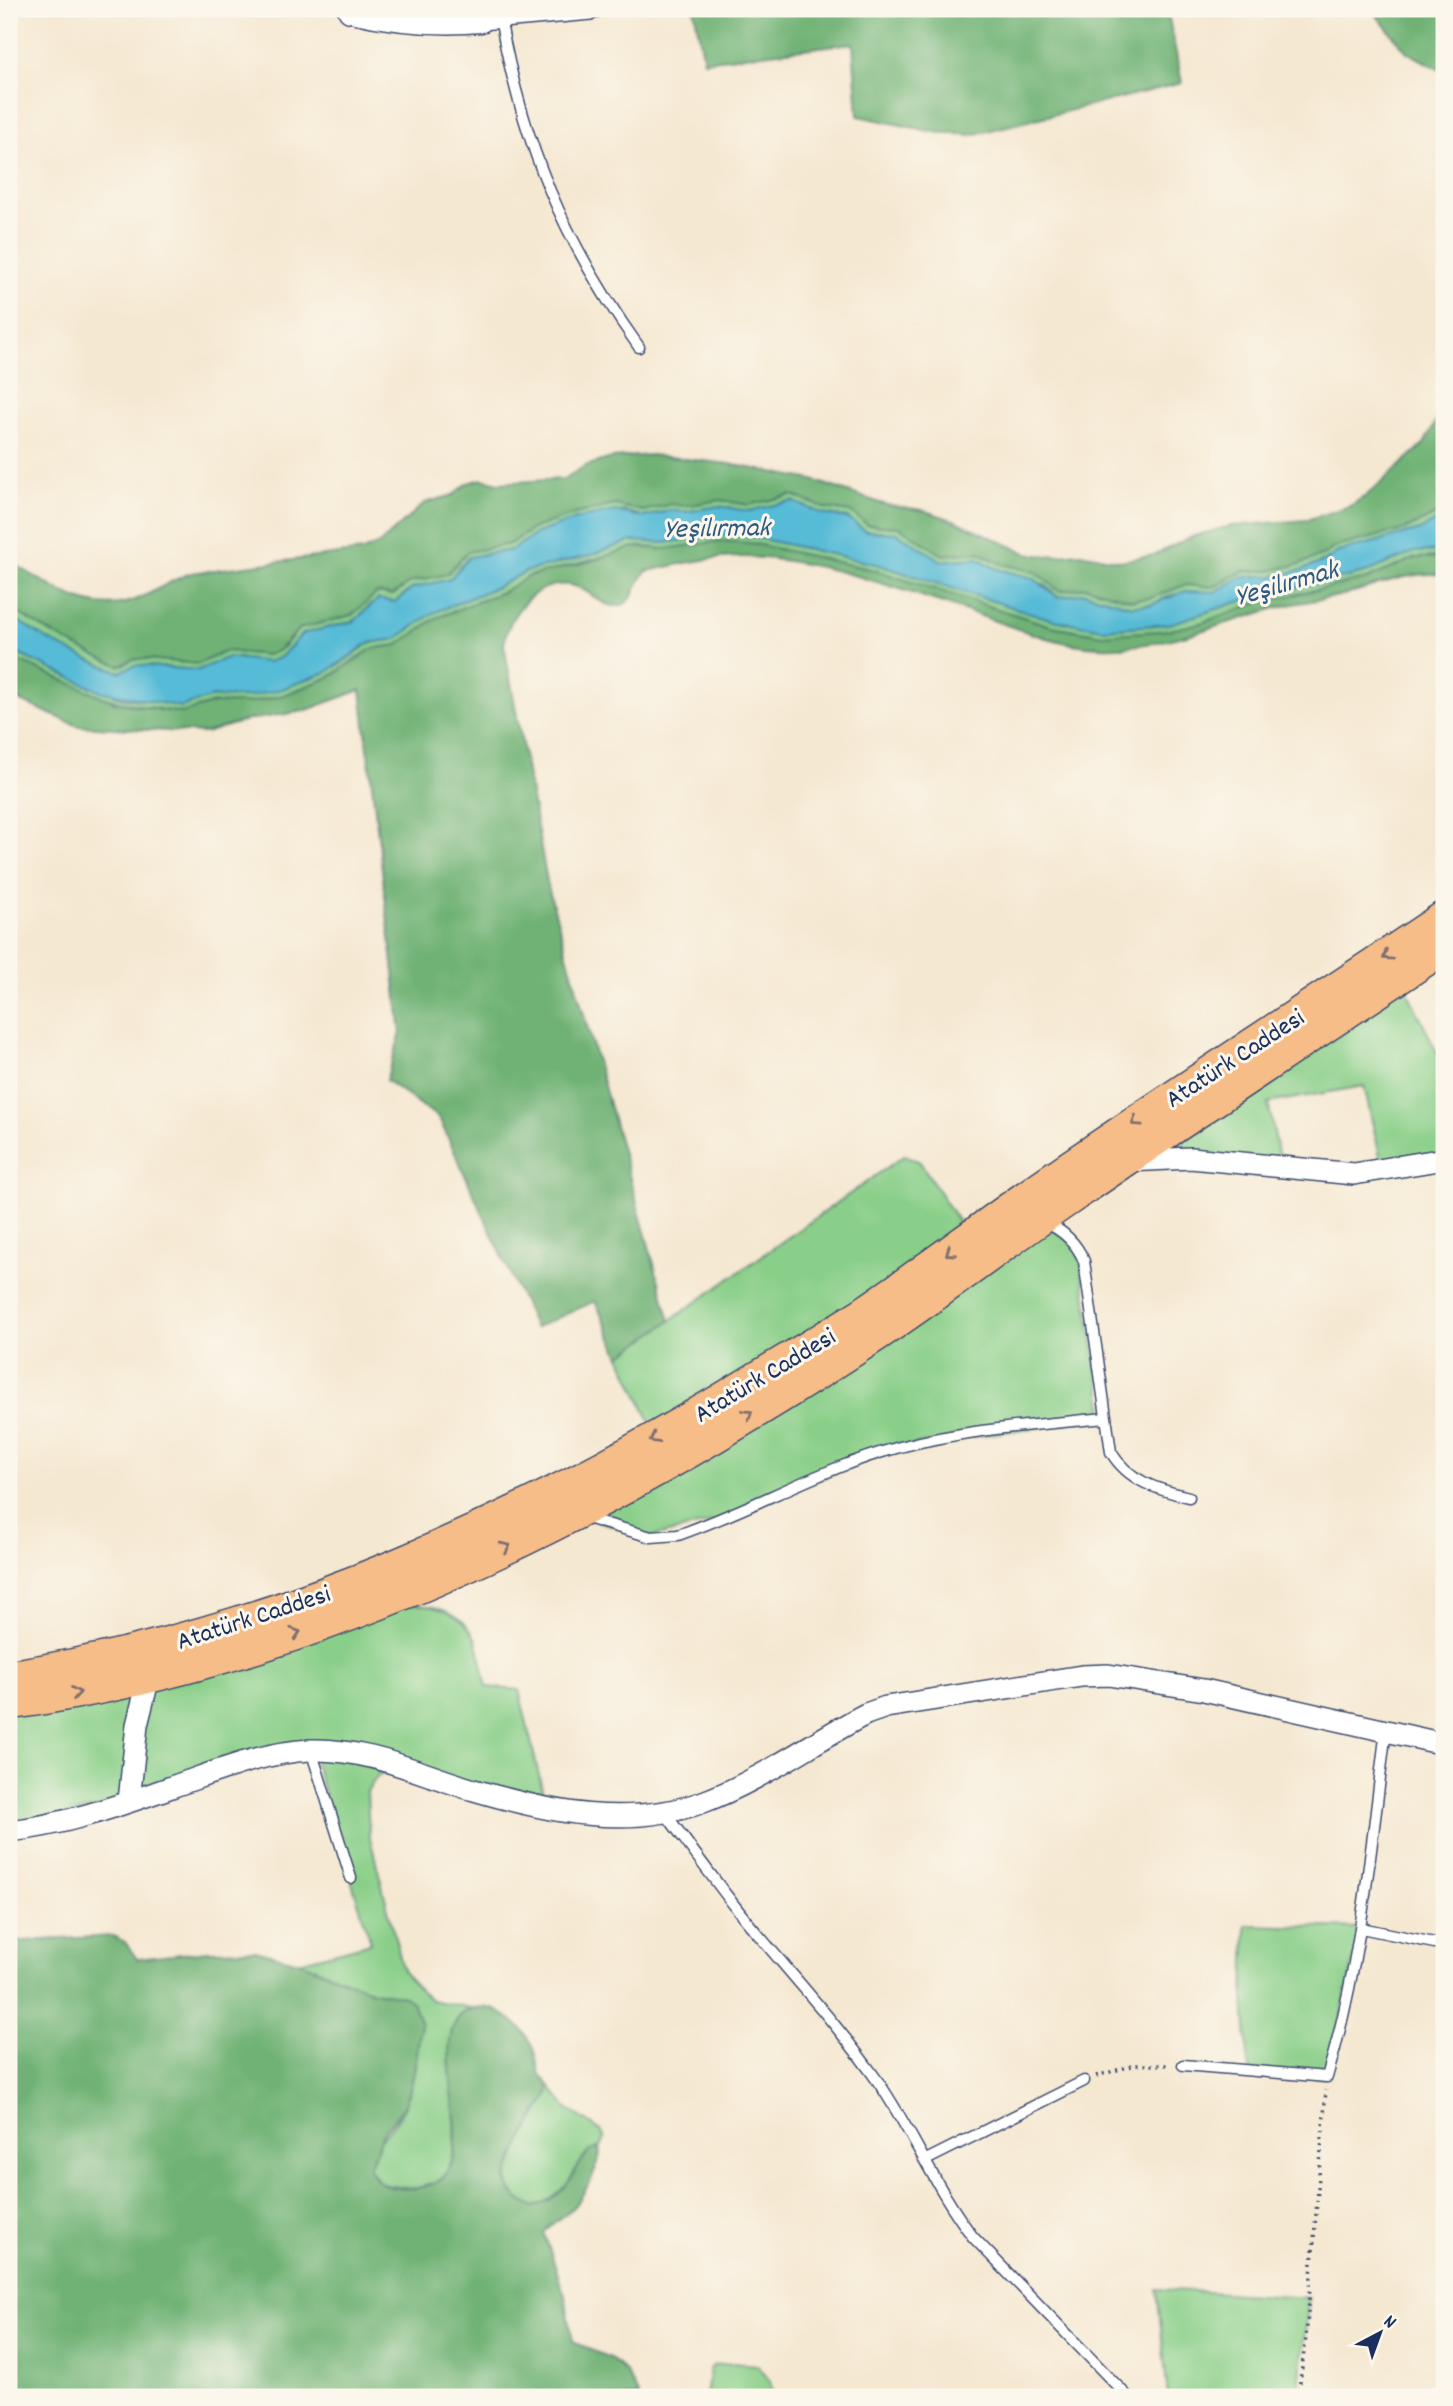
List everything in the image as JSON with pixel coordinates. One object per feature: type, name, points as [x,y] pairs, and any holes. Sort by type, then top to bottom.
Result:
[{"type":"highway","name":"Atatürk Caddesi","points":[[9,1677],[75,1667],[145,1651],[292,1606],[372,1576],[560,1490],[720,1401],[863,1314],[1072,1165],[1444,918]]},
{"type":"highway","name":"Atatürk Caddesi","points":[[9,1703],[80,1693],[149,1678],[304,1630],[381,1602],[574,1514],[735,1422],[880,1332],[1123,1161],[1444,947]]},
{"type":"street","points":[[351,9],[442,23],[487,15],[591,9]]},
{"type":"street","points":[[1123,1161],[1191,1158],[1354,1174],[1444,1158]]},
{"type":"street","points":[[9,1831],[50,1824],[274,1754],[311,1750],[352,1754],[406,1766],[532,1807],[617,1816],[664,1813],[704,1802],[866,1714],[886,1707],[1082,1676],[1141,1678],[1444,1744]]},
{"type":"street","points":[[129,1801],[137,1725],[149,1678]]},
{"type":"lane","points":[[487,15],[544,178],[569,237],[594,282],[639,347]]},
{"type":"lane","points":[[1038,1220],[1069,1237],[1078,1247],[1084,1261],[1111,1452],[1122,1466],[1156,1489],[1189,1497]]},
{"type":"lane","points":[[574,1514],[651,1537],[678,1535],[849,1464],[899,1447],[962,1433],[1105,1418]]},
{"type":"lane","points":[[1182,2065],[1327,2077],[1342,2029],[1361,1928],[1386,1730]]},
{"type":"lane","points":[[311,1750],[351,1878]]},
{"type":"lane","points":[[664,1813],[744,1918],[808,1993],[879,2084],[957,2216],[973,2237],[1128,2397]]},
{"type":"lane","points":[[1361,1928],[1444,1945]]},
{"type":"lane","points":[[926,2160],[1084,2081]]},
{"type":"path","points":[[1084,2081],[1135,2065],[1182,2065]]},
{"type":"path","points":[[1298,2397],[1306,2337],[1327,2077]]},
{"type":"green space","points":[[694,9],[1167,9],[1182,83],[971,135],[934,132],[858,116],[853,43],[704,61]]},
{"type":"green space","points":[[1371,9],[1444,9],[1444,72],[1407,52]]},
{"type":"green space","points":[[1444,406],[1444,511],[1406,529],[1335,547],[1324,555],[1300,564],[1274,570],[1243,571],[1214,587],[1185,585],[1151,598],[1132,600],[1086,587],[1059,591],[1035,572],[999,563],[979,552],[943,555],[899,527],[868,525],[850,512],[824,508],[792,495],[749,505],[720,500],[684,506],[671,504],[643,511],[615,505],[574,514],[534,528],[510,544],[467,552],[447,574],[411,582],[393,595],[377,593],[352,615],[299,629],[278,651],[267,655],[226,651],[198,664],[133,659],[120,666],[91,654],[9,607],[9,561],[68,595],[83,601],[115,604],[140,598],[191,573],[363,551],[379,544],[425,503],[453,495],[468,483],[482,479],[499,483],[564,479],[585,466],[612,458],[651,455],[730,464],[813,480],[886,505],[922,510],[956,521],[1028,554],[1046,556],[1081,553],[1120,561],[1154,555],[1194,536],[1231,526],[1306,520],[1350,506],[1367,495],[1424,444]]},
{"type":"green space","points":[[792,495],[824,508],[850,512],[868,525],[899,527],[943,555],[979,552],[999,563],[1035,572],[1049,580],[1055,589],[1062,591],[1086,587],[1160,595],[1185,585],[1214,587],[1243,571],[1274,570],[1300,564],[1324,555],[1335,547],[1406,529],[1444,511],[1444,517],[1420,530],[1338,552],[1327,560],[1302,570],[1274,576],[1244,576],[1215,592],[1171,595],[1153,604],[1132,606],[1085,593],[1058,597],[1045,585],[997,569],[977,558],[942,561],[882,531],[866,531],[847,518],[823,514],[792,501],[749,511],[706,508],[684,512],[671,510],[644,517],[624,511],[586,518],[537,533],[512,550],[482,554],[463,562],[450,579],[407,592],[395,602],[371,604],[354,621],[302,634],[281,657],[268,662],[252,662],[237,657],[198,670],[135,665],[120,672],[62,647],[9,614],[9,607],[65,639],[124,665],[133,659],[198,664],[226,651],[267,655],[283,647],[299,629],[354,613],[377,593],[393,595],[410,582],[447,574],[467,552],[510,544],[534,528],[574,514],[615,505],[643,511],[671,504],[684,506],[720,500],[749,505]]},
{"type":"green space","points":[[719,535],[753,537],[876,564],[1053,620],[1103,629],[1169,624],[1257,596],[1365,573],[1414,552],[1444,551],[1444,557],[1415,558],[1367,579],[1259,602],[1201,623],[1170,630],[1103,635],[1051,626],[874,570],[751,543],[664,549],[641,546],[529,577],[502,592],[436,618],[398,645],[381,647],[356,658],[330,677],[283,695],[249,703],[214,703],[182,713],[97,697],[9,657],[9,650],[119,697],[140,700],[248,697],[282,689],[339,665],[369,643],[396,639],[433,613],[499,586],[527,571],[588,556],[632,541],[664,543]]},
{"type":"green space","points":[[720,541],[751,543],[874,570],[1051,626],[1103,635],[1170,630],[1201,623],[1259,602],[1367,579],[1415,558],[1444,557],[1444,575],[1407,576],[1339,596],[1280,607],[1168,640],[1123,647],[1100,647],[1049,639],[858,576],[774,559],[722,558],[647,571],[632,597],[623,605],[617,606],[606,604],[574,586],[561,585],[548,587],[527,600],[511,621],[504,645],[548,887],[670,1321],[620,1356],[595,1301],[535,1328],[439,1118],[386,1080],[401,1033],[361,690],[304,711],[248,720],[205,733],[78,726],[9,696],[9,657],[117,703],[182,713],[214,703],[249,703],[284,695],[330,677],[371,649],[398,645],[436,618],[502,592],[529,576],[589,562],[633,547],[664,549]]},
{"type":"green space","points":[[1400,976],[1444,1067],[1444,1159],[1383,1169],[1364,1086],[1268,1103],[1281,1167],[1123,1162]]},
{"type":"green space","points":[[905,1155],[920,1162],[969,1238],[657,1437],[620,1356]]},
{"type":"green space","points":[[1038,1220],[1078,1247],[1105,1418],[899,1447],[711,1523],[651,1537],[574,1514]]},
{"type":"green space","points":[[381,1602],[434,1607],[458,1617],[475,1638],[487,1687],[519,1690],[547,1810],[406,1766],[378,1775],[367,1792],[369,1834],[404,1973],[430,2000],[471,2008],[456,2023],[450,2043],[449,2065],[455,2114],[451,2162],[440,2182],[412,2189],[381,2184],[369,2168],[375,2148],[405,2106],[413,2076],[421,2024],[404,1996],[373,1991],[299,1962],[371,1943],[311,1751],[9,1831],[9,1703]]},
{"type":"green space","points":[[1246,1925],[1361,1928],[1327,2077],[1249,2071],[1244,1997]]},
{"type":"green space","points":[[113,1936],[125,1942],[137,1959],[208,1951],[255,1950],[299,1962],[373,1991],[404,1996],[413,2003],[421,2024],[413,2077],[405,2106],[384,2131],[369,2168],[380,2182],[387,2186],[397,2188],[431,2185],[449,2169],[456,2144],[449,2050],[454,2026],[469,2010],[479,2008],[498,2011],[515,2023],[533,2046],[539,2072],[548,2084],[549,2093],[534,2116],[514,2159],[506,2179],[507,2184],[516,2197],[534,2207],[556,2196],[590,2150],[600,2149],[594,2173],[580,2198],[544,2233],[565,2296],[573,2342],[610,2358],[626,2372],[639,2397],[9,2397],[9,1942]]},
{"type":"green space","points":[[548,2084],[566,2107],[601,2131],[605,2139],[600,2149],[597,2148],[588,2157],[564,2188],[534,2207],[515,2197],[508,2183],[510,2167],[546,2098]]},
{"type":"green space","points":[[1157,2289],[1309,2298],[1298,2397],[1168,2397]]},
{"type":"green space","points":[[714,2365],[757,2365],[770,2381],[773,2397],[706,2397],[710,2369]]},
{"type":"water","name":"Yeşilırmak","points":[[792,501],[823,514],[847,518],[866,531],[897,533],[942,561],[977,558],[997,569],[1033,578],[1058,597],[1085,593],[1132,606],[1153,604],[1185,591],[1215,592],[1244,576],[1274,576],[1302,570],[1327,560],[1338,552],[1420,530],[1444,517],[1444,551],[1414,552],[1365,573],[1257,596],[1169,624],[1103,629],[1053,620],[876,564],[753,537],[719,535],[664,543],[632,541],[588,556],[527,571],[499,586],[433,613],[396,639],[369,643],[327,672],[282,689],[248,697],[213,697],[181,707],[100,691],[9,650],[9,614],[62,647],[120,672],[135,665],[198,670],[228,657],[268,662],[281,657],[302,634],[354,621],[378,599],[395,602],[413,588],[450,579],[469,557],[512,550],[537,533],[576,519],[615,511],[644,517],[671,510],[684,512],[719,506],[749,511]]}]
